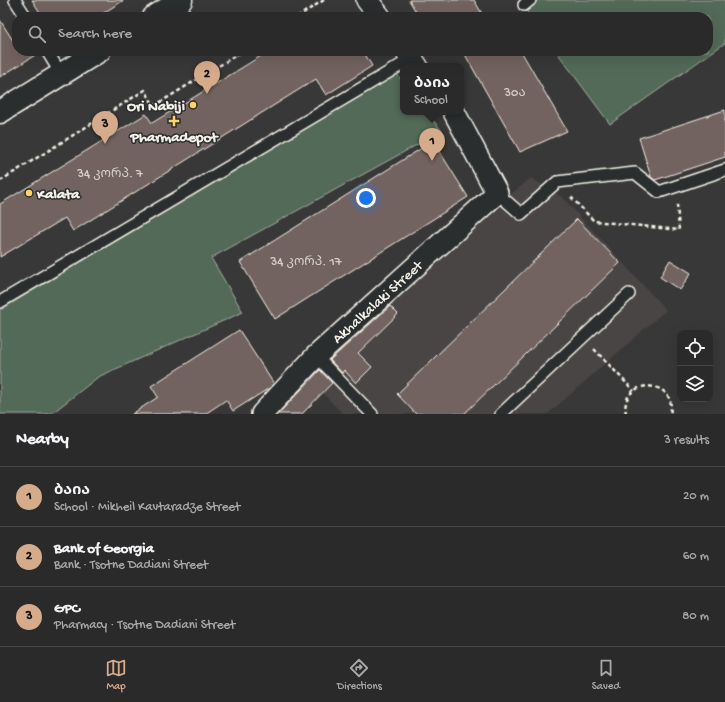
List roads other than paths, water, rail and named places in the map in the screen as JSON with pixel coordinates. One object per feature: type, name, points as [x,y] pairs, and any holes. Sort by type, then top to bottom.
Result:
[{"type":"main road","points":[[162,12],[181,0]]},
{"type":"main road","points":[[0,112],[91,56]]},
{"type":"street","points":[[367,0],[376,12]]},
{"type":"street","points":[[456,115],[497,193]]},
{"type":"street","name":"Akhalkalaki Street","points":[[262,414],[316,356],[497,193]]},
{"type":"lane","points":[[15,0],[23,12]]},
{"type":"lane","points":[[50,56],[61,74]]},
{"type":"lane","points":[[0,302],[400,65]]},
{"type":"lane","points":[[497,193],[522,214],[558,182],[635,173],[659,192],[725,170]]},
{"type":"lane","points":[[501,414],[629,294]]},
{"type":"lane","points":[[316,356],[372,414]]},
{"type":"place","name":"Bank of Georgia","points":[[207,94]]},
{"type":"place","name":"Ori Nabiji","points":[[193,105]]},
{"type":"place","name":"Pharmadepot","points":[[174,121]]},
{"type":"place","name":"GPC","points":[[105,144]]},
{"type":"place","name":"ბაია","points":[[432,161]]},
{"type":"place","name":"Kalata","points":[[29,193]]}]
